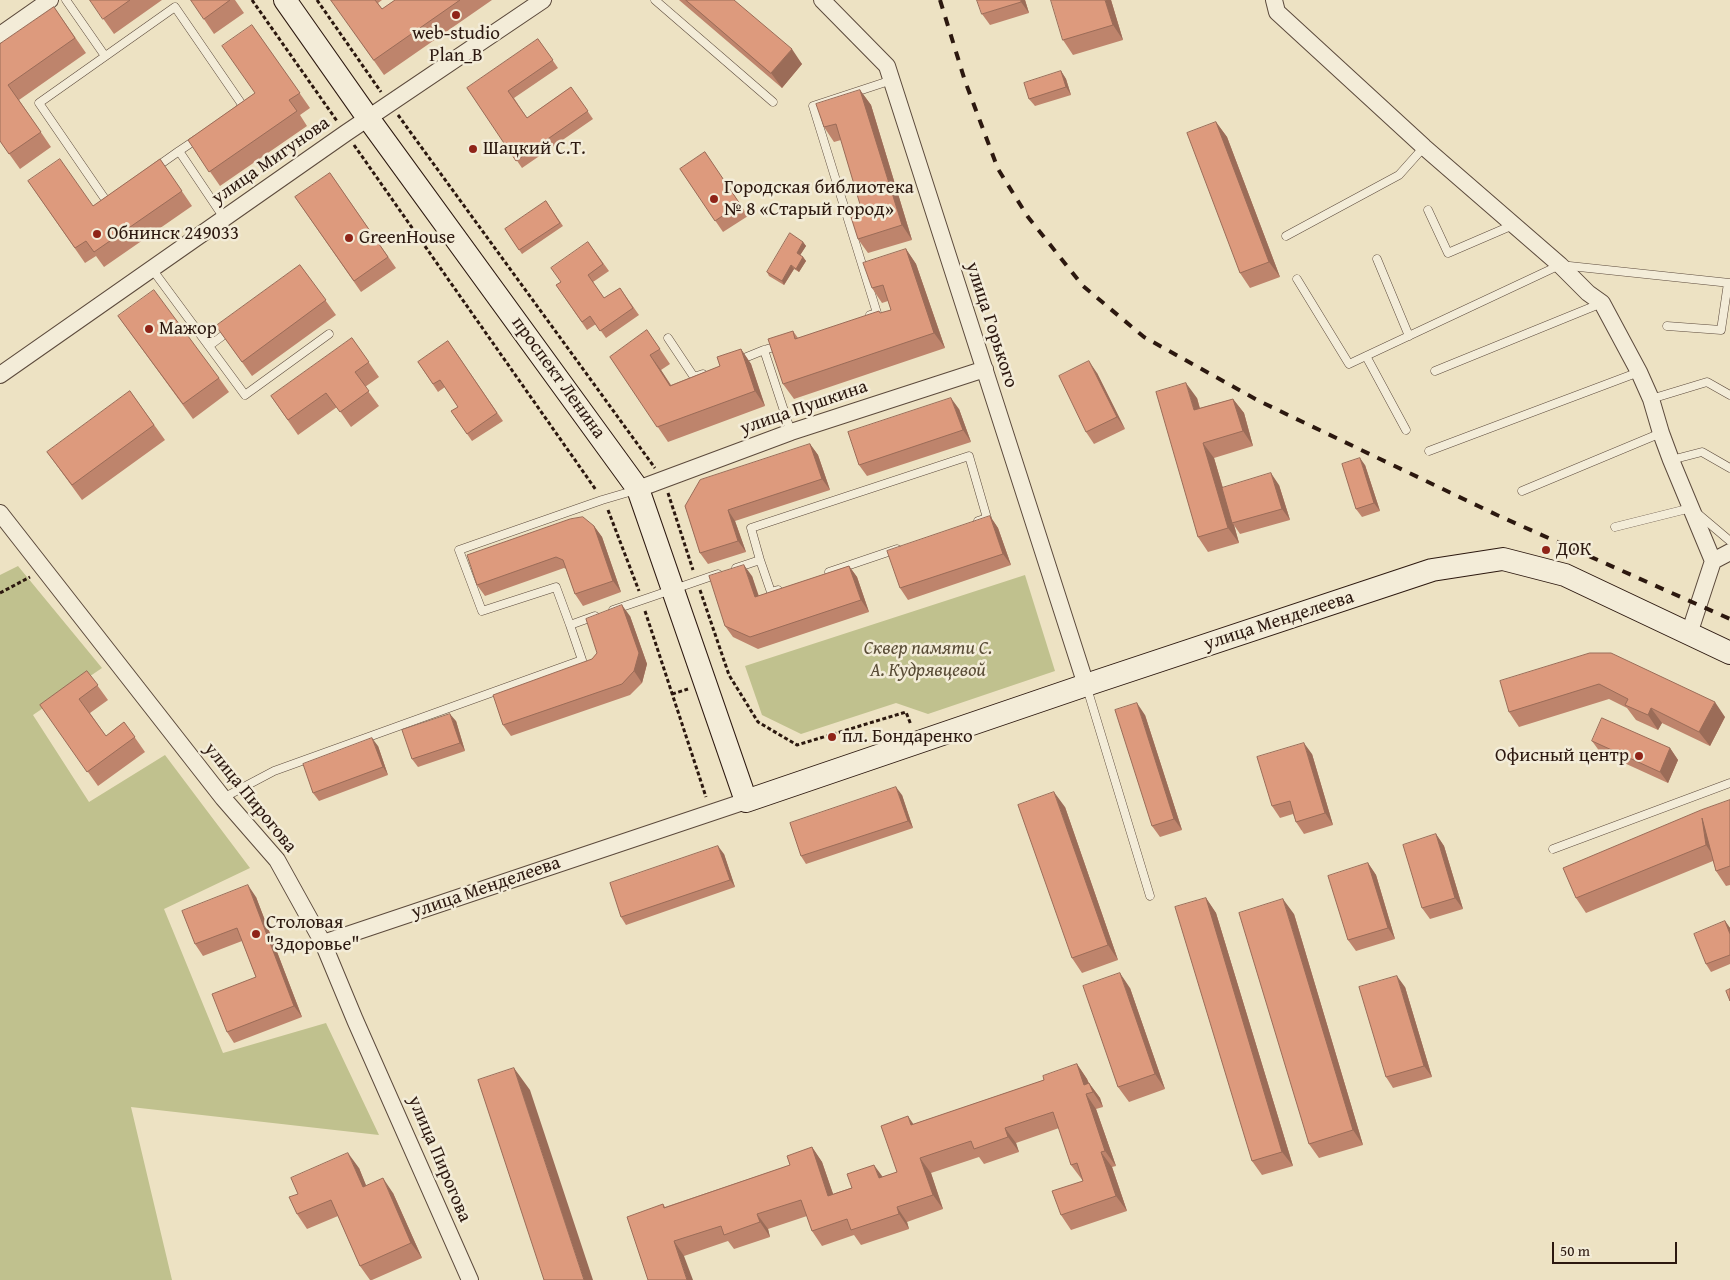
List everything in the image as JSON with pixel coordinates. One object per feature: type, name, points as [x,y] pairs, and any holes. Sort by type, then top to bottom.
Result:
[{"type":"main road","name":"проспект Ленина","points":[[285,0],[368,118],[638,489],[746,801]]},
{"type":"main road","name":"улица Менделеева","points":[[746,801],[1432,570],[1503,559],[1565,575],[1730,653]]},
{"type":"street","points":[[0,35],[50,0]]},
{"type":"street","name":"улица Мигунова","points":[[0,376],[346,133],[543,0]]},
{"type":"street","name":"улица Горького","points":[[822,0],[887,66],[1086,685]]},
{"type":"street","points":[[1274,0],[1277,12],[1424,147],[1515,224],[1588,293],[1602,303],[1639,372],[1651,399],[1660,433],[1713,561],[1689,634]]},
{"type":"street","name":"улица Пушкина","points":[[638,489],[791,432],[984,369]]},
{"type":"street","name":"улица Пирогова","points":[[0,514],[223,798],[277,860],[323,943],[470,1280]]},
{"type":"street","points":[[1713,561],[1730,552]]},
{"type":"street","name":"улица Менделеева","points":[[323,943],[746,801]]},
{"type":"lane","points":[[66,0],[105,56]]},
{"type":"lane","points":[[655,0],[773,102]]},
{"type":"lane","points":[[115,196],[107,202],[39,103],[175,7],[243,106],[235,112]]},
{"type":"lane","points":[[858,319],[877,313],[813,106],[892,80]]},
{"type":"lane","points":[[147,174],[203,134]]},
{"type":"lane","points":[[1286,236],[1399,175],[1424,147]]},
{"type":"lane","points":[[179,152],[224,218]]},
{"type":"lane","points":[[1428,210],[1448,253],[1515,224]]},
{"type":"lane","points":[[1377,258],[1409,336]]},
{"type":"lane","points":[[1297,278],[1349,364],[1560,265],[1729,283],[1721,330]]},
{"type":"lane","points":[[152,269],[245,395],[329,334]]},
{"type":"lane","points":[[1435,371],[1602,303]]},
{"type":"lane","points":[[209,346],[239,324]]},
{"type":"lane","points":[[1667,326],[1730,332]]},
{"type":"lane","points":[[668,338],[694,377],[712,371]]},
{"type":"lane","points":[[729,364],[792,341]]},
{"type":"lane","points":[[764,350],[791,432]]},
{"type":"lane","points":[[1366,356],[1406,430]]},
{"type":"lane","points":[[1428,451],[1639,372]]},
{"type":"lane","points":[[1651,399],[1707,382],[1730,395]]},
{"type":"lane","points":[[1522,491],[1660,433]]},
{"type":"lane","points":[[1671,460],[1702,452],[1730,468]]},
{"type":"lane","points":[[790,586],[771,592],[751,528],[969,456],[987,518],[968,524]]},
{"type":"lane","points":[[223,798],[274,771],[582,660],[556,588],[482,611],[459,550],[638,489]]},
{"type":"lane","points":[[1615,527],[1691,508],[1730,541]]},
{"type":"lane","points":[[818,576],[903,547]]},
{"type":"lane","points":[[570,625],[760,560]]},
{"type":"lane","points":[[1086,685],[1150,896]]},
{"type":"lane","points":[[1553,849],[1730,783]]},
{"type":"path","points":[[252,0],[612,516],[642,600],[711,812]]},
{"type":"path","points":[[0,593],[44,570]]},
{"type":"green space","points":[[18,566],[102,668],[33,715],[89,802],[165,755],[250,868],[164,909],[223,1053],[326,1023],[379,1135],[131,1107],[172,1280],[0,1280],[0,575]]},
{"type":"green space","name":"Сквер памяти С. А. Кудрявцевой","points":[[1025,575],[1055,671],[928,714],[896,703],[801,734],[762,715],[745,666]]},
{"type":"building","points":[[90,0],[130,0],[103,19]]},
{"type":"building","points":[[191,0],[230,0],[204,19]]},
{"type":"building","points":[[331,0],[375,0],[382,9],[395,0],[460,0],[374,60]]},
{"type":"building","points":[[686,0],[734,0],[792,49],[771,73]]},
{"type":"building","points":[[977,0],[1021,0],[1021,2],[982,14]]},
{"type":"building","points":[[1051,0],[1105,0],[1113,25],[1063,40]]},
{"type":"building","points":[[54,7],[75,38],[8,85],[41,132],[9,154],[0,141],[0,44]]},
{"type":"building","points":[[252,25],[300,93],[289,100],[297,111],[209,172],[188,140],[255,93],[222,46]]},
{"type":"building","points":[[538,39],[553,60],[508,91],[527,118],[571,87],[588,111],[516,161],[467,88]]},
{"type":"building","points":[[1061,71],[1066,87],[1029,99],[1024,83]]},
{"type":"building","points":[[860,90],[902,225],[858,239],[850,214],[862,211],[836,124],[824,127],[816,104]]},
{"type":"building","points":[[1216,122],[1269,262],[1240,273],[1187,133]]},
{"type":"building","points":[[705,152],[740,204],[715,221],[680,169]]},
{"type":"building","points":[[60,159],[93,206],[160,159],[182,191],[94,252],[86,241],[75,248],[28,181]]},
{"type":"building","name":"GreenHouse","points":[[330,173],[388,257],[354,281],[295,197]]},
{"type":"building","points":[[546,201],[560,223],[519,250],[505,229]]},
{"type":"building","points":[[790,233],[803,242],[797,253],[803,257],[796,269],[791,265],[782,281],[767,272]]},
{"type":"building","points":[[588,242],[603,264],[588,275],[604,298],[620,288],[633,308],[600,331],[590,316],[582,322],[556,285],[561,282],[551,268]]},
{"type":"building","points":[[906,249],[934,333],[783,384],[768,339],[793,331],[795,339],[879,311],[880,313],[891,310],[883,285],[872,288],[863,263]]},
{"type":"building","points":[[300,265],[326,300],[242,362],[216,326]]},
{"type":"building","points":[[154,290],[219,378],[183,404],[118,316]]},
{"type":"building","points":[[647,330],[660,349],[650,355],[670,386],[720,366],[717,357],[741,349],[755,391],[657,427],[610,357]]},
{"type":"building","points":[[352,338],[369,362],[355,372],[369,391],[340,412],[326,393],[288,420],[271,396]]},
{"type":"building","points":[[448,341],[497,413],[467,434],[451,411],[458,407],[440,380],[433,384],[418,362]]},
{"type":"building","points":[[1089,361],[1117,417],[1086,432],[1059,376]]},
{"type":"building","points":[[1186,383],[1194,410],[1233,399],[1243,431],[1203,443],[1228,528],[1198,537],[1156,392]]},
{"type":"building","points":[[130,391],[154,425],[72,485],[47,452]]},
{"type":"building","points":[[951,398],[963,430],[859,465],[848,432]]},
{"type":"building","points":[[810,444],[822,479],[728,510],[738,541],[700,553],[685,506],[700,480]]},
{"type":"building","points":[[1360,458],[1374,503],[1356,509],[1342,464]]},
{"type":"building","points":[[1271,473],[1282,509],[1232,523],[1222,488]]},
{"type":"building","points":[[990,516],[1003,554],[900,588],[887,551]]},
{"type":"building","points":[[583,517],[594,526],[613,581],[575,594],[563,560],[556,557],[477,585],[467,555],[570,519]]},
{"type":"building","points":[[744,565],[755,597],[849,566],[861,600],[750,637],[725,626],[709,576]]},
{"type":"building","points":[[622,605],[639,653],[634,671],[622,684],[503,725],[493,695],[592,659],[597,653],[586,619]]},
{"type":"building","points":[[1590,653],[1611,653],[1715,702],[1699,732],[1651,708],[1648,715],[1625,705],[1628,699],[1599,684],[1509,712],[1500,681]]},
{"type":"building","points":[[87,671],[98,685],[79,699],[106,736],[124,722],[135,737],[87,772],[40,705]]},
{"type":"building","points":[[1137,703],[1174,819],[1152,826],[1115,710]]},
{"type":"building","points":[[450,714],[460,743],[412,759],[402,730]]},
{"type":"building","name":"Офисный центр","points":[[1602,718],[1670,748],[1660,772],[1592,741]]},
{"type":"building","points":[[372,738],[383,767],[313,793],[303,764]]},
{"type":"building","points":[[1304,743],[1325,813],[1296,822],[1290,801],[1272,806],[1257,757]]},
{"type":"building","points":[[896,787],[908,821],[801,856],[790,823]]},
{"type":"building","points":[[1054,792],[1108,945],[1072,958],[1018,805]]},
{"type":"building","points":[[1730,800],[1730,866],[1716,871],[1702,818],[1706,845],[1576,898],[1563,868],[1701,810]]},
{"type":"building","points":[[1436,834],[1455,898],[1422,908],[1403,845]]},
{"type":"building","points":[[718,846],[730,880],[621,917],[610,883]]},
{"type":"building","points":[[1368,863],[1388,928],[1348,940],[1328,876]]},
{"type":"building","points":[[248,885],[294,1006],[227,1032],[212,994],[256,977],[237,928],[195,944],[182,911]]},
{"type":"building","points":[[1206,898],[1282,1152],[1252,1161],[1175,907]]},
{"type":"building","points":[[1283,899],[1353,1130],[1309,1144],[1239,913]]},
{"type":"building","points":[[1725,921],[1730,934],[1730,955],[1706,964],[1694,934]]},
{"type":"building","points":[[1120,973],[1155,1074],[1118,1087],[1083,986]]},
{"type":"building","points":[[1397,976],[1424,1066],[1386,1077],[1359,987]]},
{"type":"building","points":[[1730,989],[1730,1001],[1726,991]]},
{"type":"building","points":[[1077,1064],[1084,1085],[1089,1083],[1093,1092],[1086,1094],[1105,1151],[1101,1152],[1116,1196],[1061,1215],[1052,1191],[1083,1181],[1077,1163],[1071,1165],[1053,1112],[1005,1128],[1008,1137],[974,1149],[971,1141],[920,1158],[933,1195],[897,1207],[899,1214],[851,1230],[847,1219],[812,1231],[801,1200],[757,1214],[760,1222],[724,1235],[721,1226],[674,1241],[687,1280],[648,1280],[627,1217],[663,1204],[664,1208],[790,1165],[787,1156],[812,1147],[828,1196],[852,1188],[847,1174],[874,1165],[879,1178],[897,1172],[881,1126],[908,1116],[911,1125],[1044,1080],[1043,1076]]},
{"type":"building","points":[[514,1068],[584,1280],[544,1280],[478,1080]]},
{"type":"building","points":[[348,1153],[363,1187],[383,1178],[411,1243],[360,1266],[331,1200],[297,1214],[289,1197],[298,1194],[291,1178]]},
{"type":"railway","points":[[940,0],[965,81],[998,169],[1028,217],[1083,286],[1144,337],[1259,401],[1497,515],[1730,619]]},
{"type":"place","name":"web-studio Plan_B","points":[[456,15]]},
{"type":"place","name":"Шацкий С.Т.","points":[[473,149]]},
{"type":"place","name":"Городская библиотека № 8 «Старый город»","points":[[714,199]]},
{"type":"place","name":"Обнинск 249033","points":[[97,234]]},
{"type":"place","name":"GreenHouse","points":[[349,238]]},
{"type":"place","name":"Мажор","points":[[149,329]]},
{"type":"place","name":"ДОК","points":[[1546,550]]},
{"type":"place","name":"пл. Бондаренко","points":[[832,737]]},
{"type":"place","name":"Офисный центр","points":[[1639,756]]},
{"type":"place","name":"Столовая \"Здоровье\"","points":[[256,934]]}]
